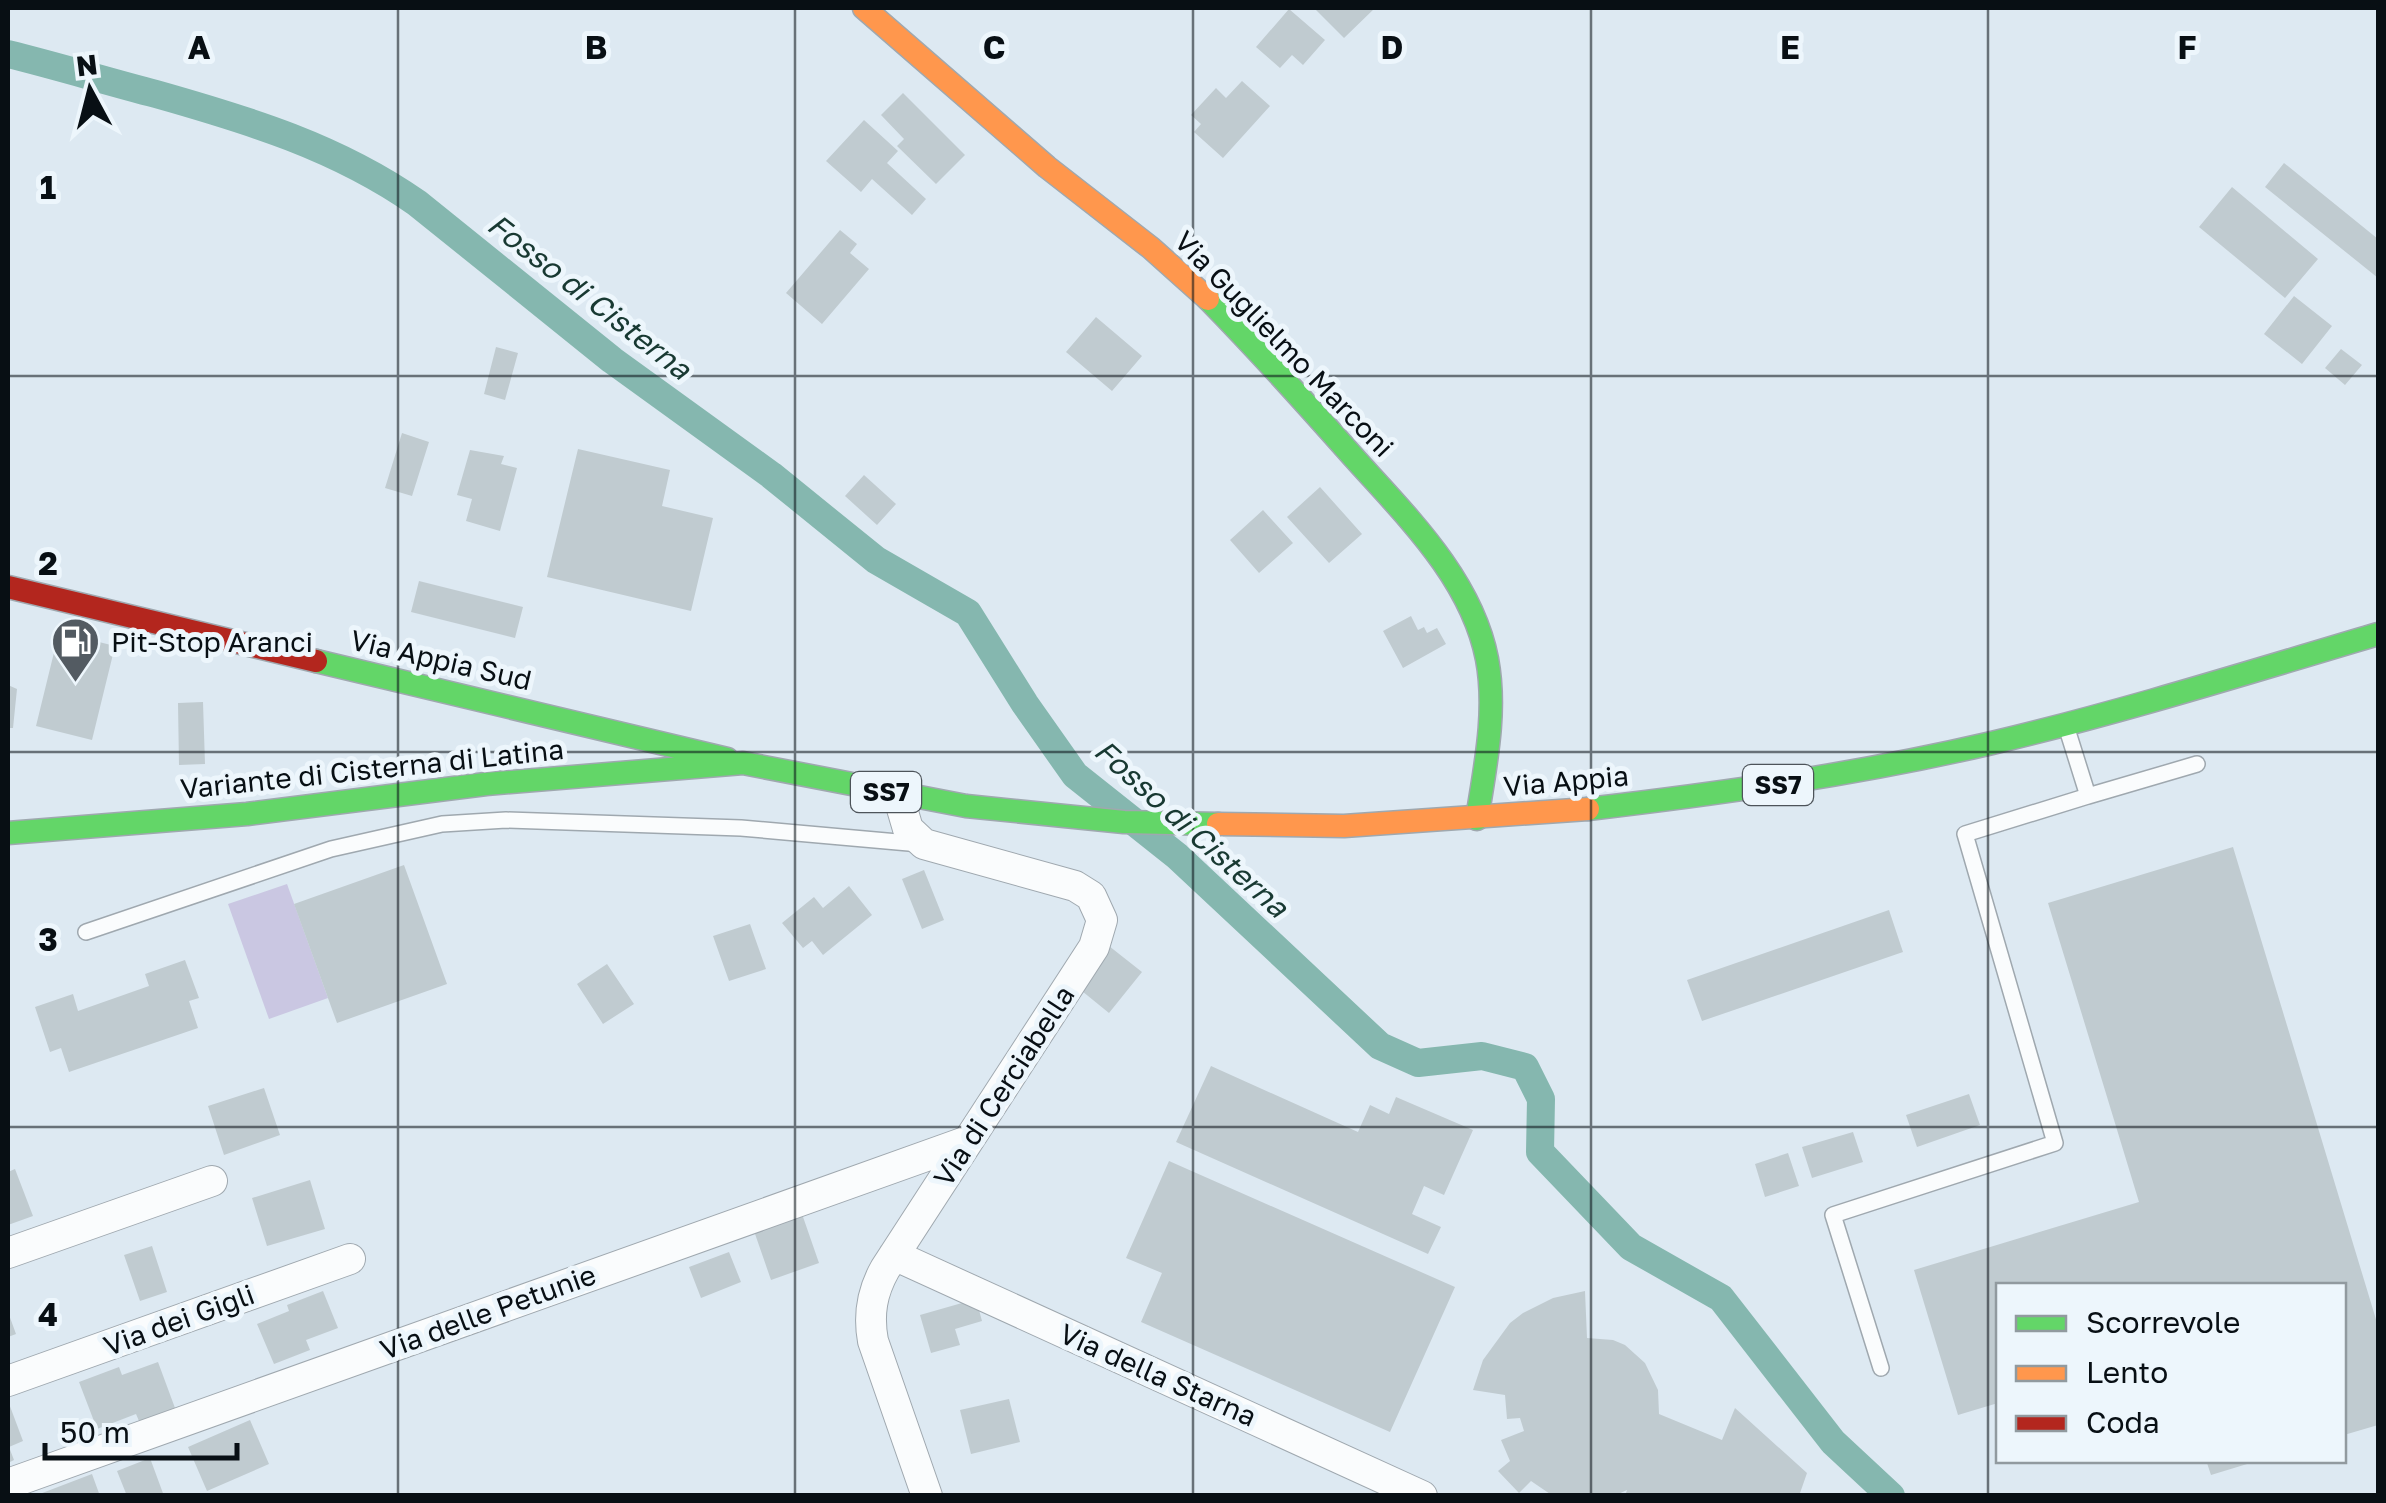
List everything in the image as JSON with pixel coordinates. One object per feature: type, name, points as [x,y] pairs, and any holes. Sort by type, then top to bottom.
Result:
[{"type":"main road","name":"Via Guglielmo Marconi","points":[[864,8],[1046,166],[1191,284],[1345,448],[1426,544],[1466,602],[1486,655],[1490,680],[1489,735],[1477,819]]},
{"type":"main road","name":"Via Appia Sud","points":[[8,588],[744,763]]},
{"type":"main road","name":"Via Appia","points":[[744,763],[898,795],[1030,815],[1161,824],[1315,827],[1477,819],[1743,791],[1916,758],[2066,725],[2378,634]]},
{"type":"main road","name":"Variante di Cisterna di Latina","points":[[8,833],[247,814],[452,787],[744,763]]},
{"type":"main road","points":[[28,809],[247,814]]},
{"type":"main road","points":[[8,853],[247,814]]},
{"type":"street","points":[[898,795],[908,828],[924,844]]},
{"type":"street","name":"Via di Cerciabella","points":[[924,844],[1075,886],[1096,902],[1102,920],[1094,947],[874,1292],[871,1331],[927,1496]]},
{"type":"street","name":"Via delle Petunie","points":[[8,1484],[968,1141]]},
{"type":"street","points":[[8,1252],[212,1181]]},
{"type":"street","name":"Via della Starna","points":[[894,1256],[1422,1496]]},
{"type":"street","name":"Via dei Gigli","points":[[8,1381],[350,1259]]},
{"type":"lane","points":[[2066,725],[2088,796]]},
{"type":"lane","points":[[1881,1368],[1833,1214],[2055,1143],[1965,834],[2197,764]]},
{"type":"lane","points":[[86,932],[331,849],[399,831],[453,823],[506,820],[741,828],[924,844]]},
{"type":"shaded area","points":[[287,884],[328,998],[269,1019],[228,904]]},
{"type":"building","points":[[1314,8],[1375,8],[1344,38]]},
{"type":"building","points":[[1289,9],[1325,40],[1303,65],[1292,55],[1280,68],[1256,47]]},
{"type":"building","points":[[1242,81],[1270,106],[1223,158],[1194,132],[1201,124],[1191,115],[1216,88],[1226,98]]},
{"type":"building","points":[[903,93],[965,155],[936,184],[897,146],[904,139],[881,115]]},
{"type":"building","points":[[864,120],[898,151],[887,163],[926,199],[912,215],[872,179],[861,192],[826,161]]},
{"type":"building","points":[[2284,163],[2378,239],[2378,278],[2265,187]]},
{"type":"building","points":[[2232,187],[2318,259],[2285,298],[2199,227]]},
{"type":"building","points":[[840,230],[857,244],[850,253],[869,269],[822,324],[786,293]]},
{"type":"building","points":[[2294,296],[2332,326],[2302,364],[2264,334]]},
{"type":"building","points":[[1096,317],[1142,356],[1112,391],[1066,352]]},
{"type":"building","points":[[496,347],[518,353],[505,400],[484,394]]},
{"type":"building","points":[[2341,349],[2362,365],[2345,385],[2325,368]]},
{"type":"building","points":[[402,433],[429,442],[412,496],[385,488]]},
{"type":"building","points":[[578,449],[670,470],[662,506],[713,518],[691,611],[547,577]]},
{"type":"building","points":[[470,450],[504,456],[501,464],[517,468],[500,531],[466,521],[472,499],[457,495]]},
{"type":"building","points":[[864,475],[896,504],[877,525],[845,496]]},
{"type":"building","points":[[1320,487],[1362,534],[1329,563],[1287,517]]},
{"type":"building","points":[[1263,510],[1293,543],[1259,573],[1230,540]]},
{"type":"building","points":[[419,581],[523,607],[515,638],[411,612]]},
{"type":"building","points":[[1411,616],[1418,630],[1424,627],[1427,633],[1437,628],[1446,644],[1403,668],[1383,631]]},
{"type":"building","points":[[59,632],[115,646],[92,740],[36,726]]},
{"type":"building","points":[[8,685],[17,689],[13,728],[8,728]]},
{"type":"building","points":[[203,702],[205,764],[179,765],[178,703]]},
{"type":"building","points":[[2233,847],[2378,1326],[2378,1425],[2346,1434],[2346,1283],[1996,1283],[1996,1404],[1958,1415],[1914,1270],[2139,1202],[2048,903]]},
{"type":"building","points":[[404,865],[447,984],[337,1023],[294,904]]},
{"type":"building","points":[[924,870],[944,920],[922,929],[902,879]]},
{"type":"building","points":[[849,886],[872,915],[823,955],[812,941],[803,948],[782,923],[814,897],[823,908]]},
{"type":"building","points":[[1889,910],[1903,952],[1702,1021],[1687,980]]},
{"type":"building","points":[[750,924],[766,969],[729,981],[713,936]]},
{"type":"building","points":[[1109,946],[1142,972],[1109,1013],[1077,987]]},
{"type":"building","points":[[185,960],[199,998],[189,1001],[198,1028],[69,1072],[61,1048],[50,1052],[35,1007],[73,994],[78,1011],[149,986],[145,974]]},
{"type":"building","points":[[607,964],[634,1004],[603,1024],[577,984]]},
{"type":"building","points":[[1211,1066],[1358,1132],[1370,1105],[1389,1114],[1396,1097],[1473,1130],[1444,1195],[1424,1186],[1412,1214],[1441,1227],[1428,1254],[1176,1142]]},
{"type":"building","points":[[264,1088],[280,1135],[224,1155],[208,1106]]},
{"type":"building","points":[[1969,1094],[1980,1125],[1917,1147],[1906,1115]]},
{"type":"building","points":[[1853,1132],[1863,1162],[1812,1178],[1802,1147]]},
{"type":"building","points":[[1788,1153],[1799,1186],[1765,1197],[1755,1164]]},
{"type":"building","points":[[1169,1161],[1455,1287],[1390,1432],[1141,1322],[1162,1273],[1126,1258]]},
{"type":"building","points":[[15,1169],[33,1216],[8,1225],[8,1172]]},
{"type":"building","points":[[310,1180],[325,1229],[267,1246],[252,1198]]},
{"type":"building","points":[[802,1214],[819,1263],[771,1280],[754,1231]]},
{"type":"building","points":[[152,1246],[167,1292],[140,1301],[124,1255]]},
{"type":"building","points":[[729,1252],[741,1282],[701,1298],[689,1267]]},
{"type":"building","points":[[323,1291],[338,1328],[306,1340],[310,1350],[274,1364],[257,1324],[289,1311],[287,1305]]},
{"type":"building","points":[[1585,1291],[1587,1338],[1625,1345],[1645,1363],[1658,1390],[1659,1414],[1722,1440],[1735,1408],[1807,1473],[1799,1496],[1625,1496],[1627,1490],[1614,1496],[1553,1496],[1531,1481],[1519,1493],[1498,1471],[1510,1461],[1501,1440],[1524,1431],[1520,1418],[1507,1419],[1505,1395],[1473,1390],[1483,1360],[1510,1323],[1553,1298]]},
{"type":"building","points":[[976,1299],[982,1321],[955,1329],[960,1345],[931,1353],[920,1315]]},
{"type":"building","points":[[8,1312],[16,1334],[8,1337]]},
{"type":"building","points":[[158,1362],[175,1408],[139,1421],[136,1414],[97,1429],[79,1382],[119,1367],[122,1375]]},
{"type":"building","points":[[1009,1399],[1020,1442],[971,1454],[960,1410]]},
{"type":"building","points":[[8,1401],[23,1441],[9,1447],[14,1460],[8,1463]]},
{"type":"building","points":[[250,1420],[269,1464],[207,1491],[188,1447]]},
{"type":"building","points":[[150,1458],[164,1496],[127,1496],[117,1471]]},
{"type":"building","points":[[2207,1463],[2250,1463],[2211,1475]]},
{"type":"building","points":[[92,1474],[100,1496],[37,1496],[37,1495]]},
{"type":"waterway","name":"Fosso di Cisterna","points":[[8,54],[258,125],[324,151],[387,183],[612,360],[771,475],[876,560],[968,613],[1075,775],[1177,856],[1380,1046],[1418,1063],[1482,1056],[1525,1067],[1541,1099],[1540,1152],[1631,1247],[1721,1298],[1833,1442],[1891,1496]]},
{"type":"traffic: fast","points":[[1208,299],[1411,522],[1466,600],[1479,629],[1490,679],[1489,739],[1477,819]]},
{"type":"traffic: fast","points":[[1588,809],[1791,782],[1992,743],[2378,634]]},
{"type":"traffic: fast","points":[[316,661],[727,759]]},
{"type":"traffic: fast","points":[[8,833],[247,814],[486,784],[743,763],[966,806],[1124,822],[1218,824]]},
{"type":"traffic: slow","points":[[864,8],[1047,167],[1151,248],[1208,299]]},
{"type":"traffic: slow","points":[[1218,824],[1344,826],[1588,809]]},
{"type":"traffic: jam","points":[[8,587],[316,661]]},
{"type":"place","name":"Pit-Stop Aranci","points":[[76,684]]}]
